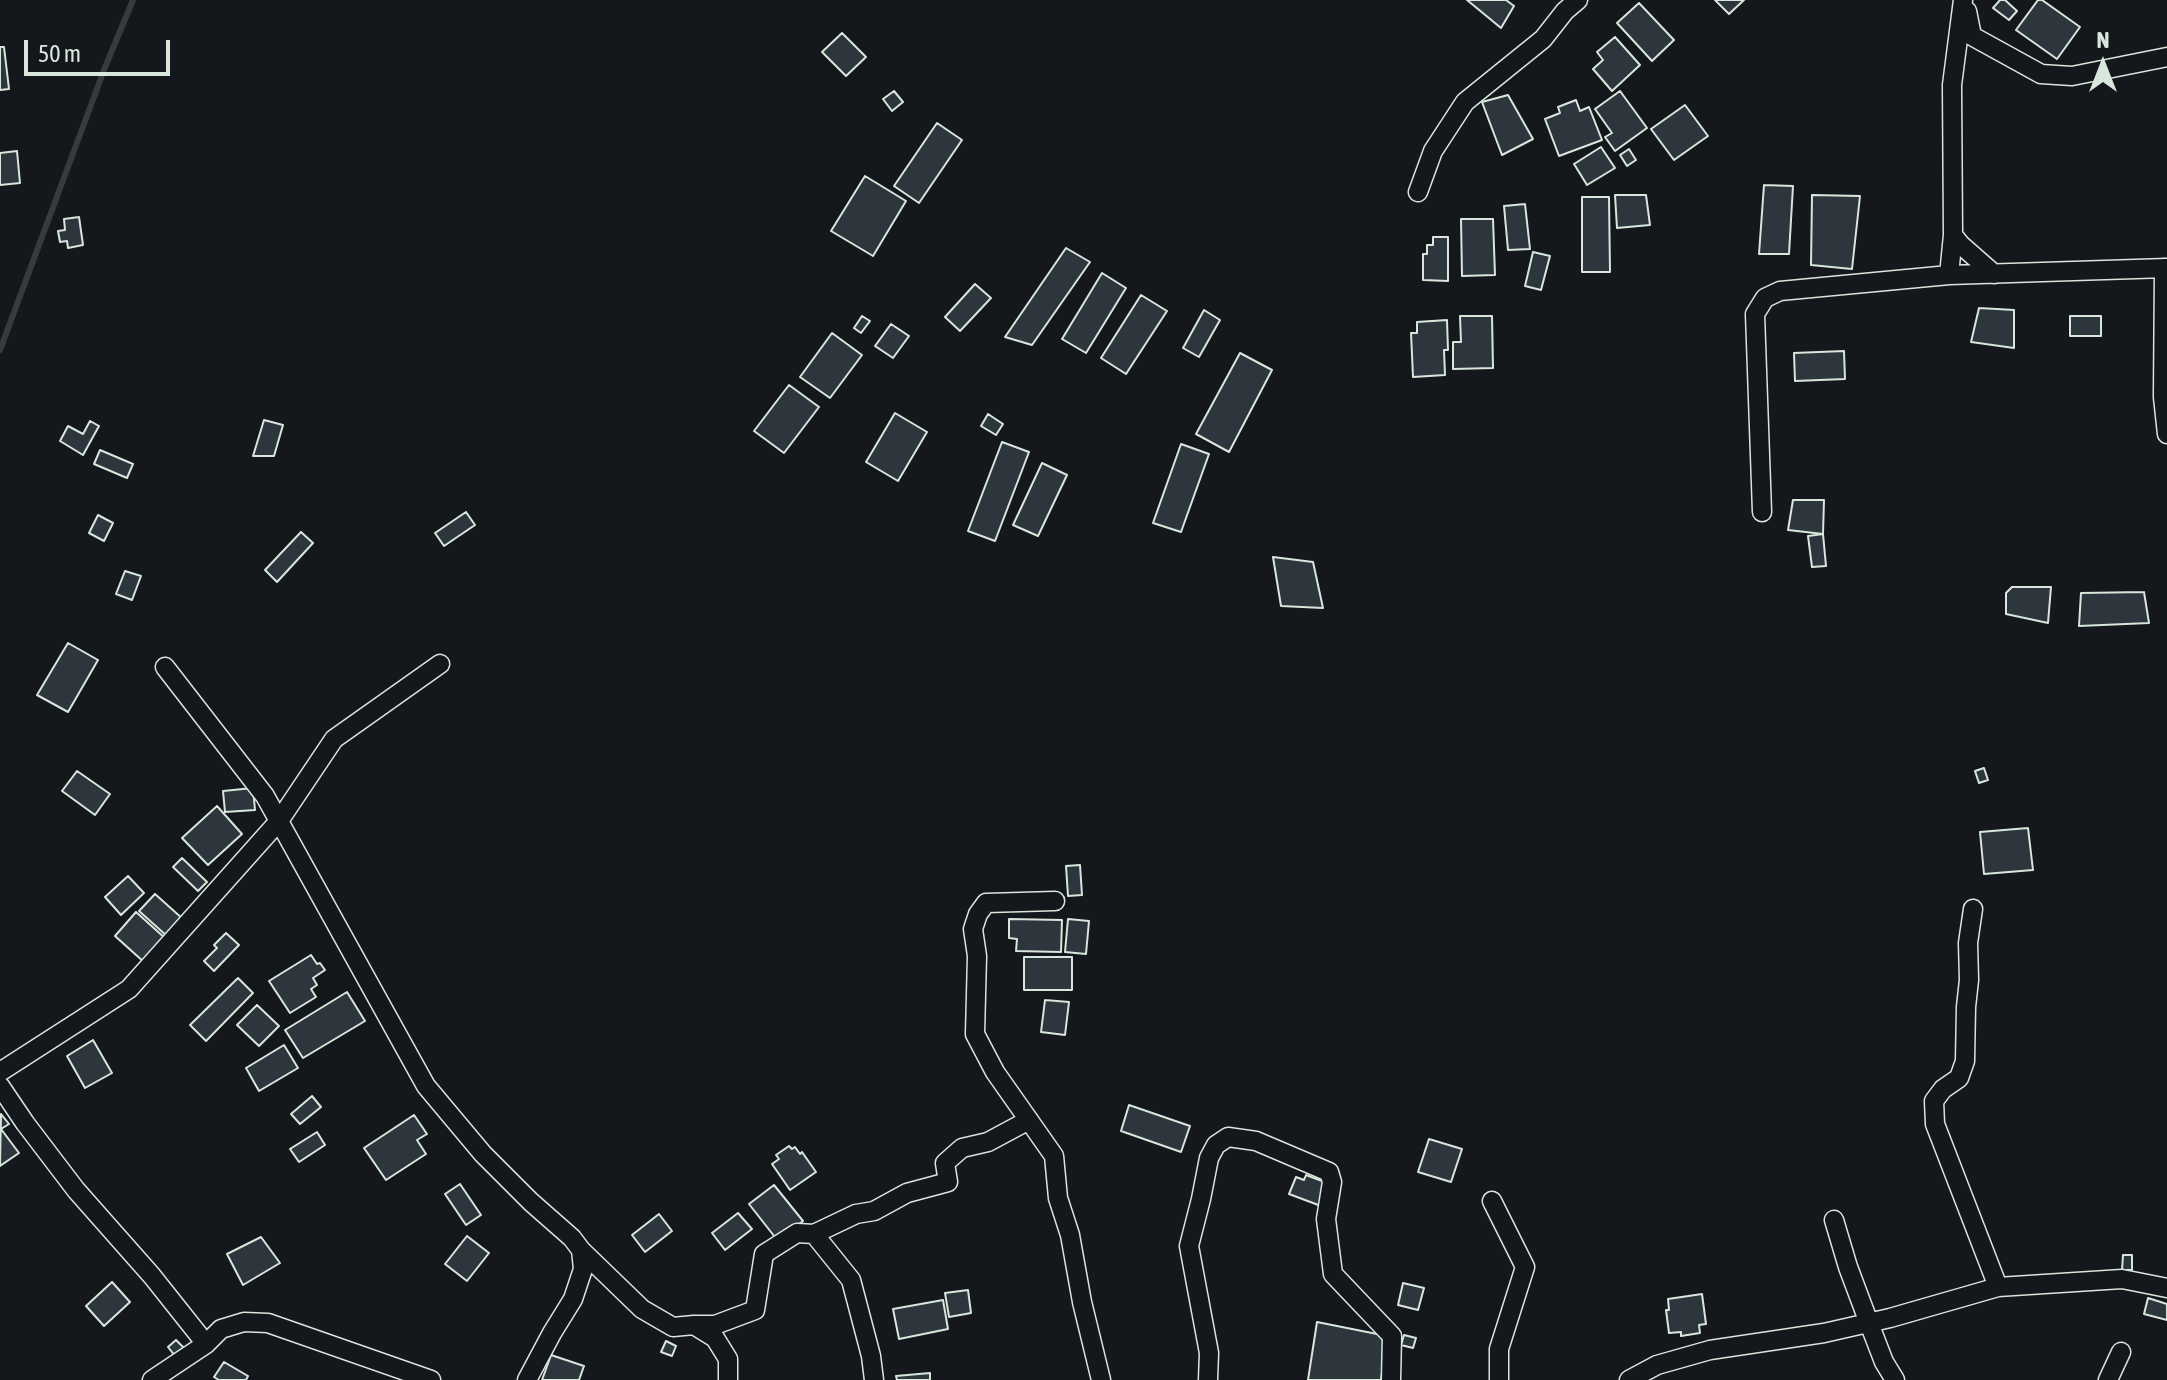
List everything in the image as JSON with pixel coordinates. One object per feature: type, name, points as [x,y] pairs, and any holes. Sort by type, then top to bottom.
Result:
[{"type":"street","points":[[1418,192],[1433,151],[1465,102],[1543,39],[1578,0]]},
{"type":"street","points":[[1964,0],[1972,36],[2041,74],[2072,76],[2167,57]]},
{"type":"street","points":[[1949,275],[1953,235],[1952,85],[1964,0]]},
{"type":"street","points":[[1953,235],[1994,274]]},
{"type":"street","points":[[1762,512],[1755,314],[1765,298],[1780,291],[1949,275],[2165,268],[2163,397],[2167,434]]},
{"type":"street","points":[[0,1072],[129,989],[279,821],[334,739],[440,664]]},
{"type":"street","points":[[165,667],[265,796],[426,1086],[483,1154],[531,1202],[572,1238],[642,1309],[673,1327],[715,1325],[755,1310],[764,1254],[797,1233],[814,1234],[856,1214],[874,1211],[907,1193],[948,1182],[945,1163],[962,1148],[988,1142],[1029,1120]]},
{"type":"street","points":[[1055,901],[986,903],[978,914],[973,929],[977,956],[975,1034],[995,1072],[1054,1156],[1058,1198],[1070,1235],[1101,1380]]},
{"type":"street","points":[[1973,909],[1968,943],[1965,1061],[1959,1078],[1943,1089],[1934,1101],[1935,1124],[1998,1287]]},
{"type":"street","points":[[0,1086],[76,1190],[152,1276],[206,1344]]},
{"type":"street","points":[[1208,1380],[1209,1353],[1189,1246],[1209,1158],[1216,1145],[1228,1137],[1256,1141],[1329,1172],[1332,1182],[1326,1219],[1333,1274],[1392,1336],[1391,1380]]},
{"type":"street","points":[[1492,1201],[1525,1267],[1499,1349],[1499,1380]]},
{"type":"street","points":[[1834,1220],[1869,1323],[1884,1362],[1895,1380]]},
{"type":"street","points":[[814,1234],[851,1280],[871,1356],[874,1380]]},
{"type":"street","points":[[527,1380],[573,1299],[583,1269],[581,1250]]},
{"type":"street","points":[[1629,1380],[1657,1365],[1710,1350],[1824,1333],[1998,1287],[2122,1279],[2167,1288]]},
{"type":"street","points":[[152,1380],[206,1344],[221,1329],[244,1322],[268,1323],[431,1380]]},
{"type":"street","points":[[694,1325],[715,1338],[728,1359],[728,1380]]},
{"type":"street","points":[[2108,1380],[2121,1352]]},
{"type":"building","points":[[1467,0],[1506,0],[1514,6],[1501,28]]},
{"type":"building","points":[[1715,0],[1744,0],[1729,14]]},
{"type":"building","points":[[2000,0],[2005,0],[2017,11],[2009,20],[1993,8]]},
{"type":"building","points":[[2038,0],[2080,27],[2057,59],[2016,30]]},
{"type":"building","points":[[1639,3],[1674,40],[1652,61],[1617,23]]},
{"type":"building","points":[[842,33],[866,57],[846,76],[822,52]]},
{"type":"building","points":[[1615,37],[1640,65],[1612,91],[1593,69],[1603,60],[1597,52]]},
{"type":"building","points":[[0,47],[4,47],[9,89],[0,90]]},
{"type":"building","points":[[894,91],[903,102],[892,111],[883,99]]},
{"type":"building","points":[[1620,91],[1647,128],[1615,151],[1605,137],[1612,133],[1595,109]]},
{"type":"building","points":[[1508,95],[1533,139],[1502,155],[1482,102]]},
{"type":"building","points":[[1576,100],[1580,111],[1589,107],[1602,140],[1559,156],[1545,119],[1560,113],[1558,107]]},
{"type":"building","points":[[1685,105],[1708,136],[1674,160],[1651,129]]},
{"type":"building","points":[[937,123],[962,140],[919,203],[894,186]]},
{"type":"building","points":[[1601,147],[1615,168],[1587,185],[1574,164]]},
{"type":"building","points":[[1629,149],[1636,160],[1627,166],[1620,155]]},
{"type":"building","points":[[17,151],[20,183],[0,185],[0,153]]},
{"type":"building","points":[[865,176],[906,201],[873,256],[831,231]]},
{"type":"building","points":[[1764,185],[1793,186],[1789,254],[1759,254]]},
{"type":"building","points":[[1615,195],[1646,195],[1650,225],[1617,228]]},
{"type":"building","points":[[1812,195],[1860,196],[1852,269],[1811,265]]},
{"type":"building","points":[[1582,197],[1609,197],[1610,272],[1582,272]]},
{"type":"building","points":[[1525,204],[1530,249],[1508,250],[1504,206]]},
{"type":"building","points":[[79,217],[83,245],[68,248],[67,241],[60,242],[58,231],[65,230],[64,219]]},
{"type":"building","points":[[1461,219],[1493,219],[1495,275],[1462,276]]},
{"type":"building","points":[[1433,237],[1448,237],[1448,281],[1423,280],[1423,254],[1427,254],[1427,245],[1433,245]]},
{"type":"building","points":[[1066,248],[1090,262],[1032,345],[1005,337]]},
{"type":"building","points":[[1533,252],[1550,256],[1541,290],[1525,286]]},
{"type":"building","points":[[1102,273],[1126,288],[1086,353],[1062,339]]},
{"type":"building","points":[[975,284],[991,298],[960,331],[945,317]]},
{"type":"building","points":[[1141,295],[1167,311],[1126,374],[1101,358]]},
{"type":"building","points":[[1979,308],[2014,310],[2014,348],[1971,342]]},
{"type":"building","points":[[1204,310],[1220,320],[1199,357],[1183,348]]},
{"type":"building","points":[[862,316],[870,321],[861,333],[854,328]]},
{"type":"building","points":[[1460,316],[1492,316],[1493,368],[1453,369],[1453,342],[1461,342]]},
{"type":"building","points":[[2070,316],[2101,316],[2101,336],[2070,336]]},
{"type":"building","points":[[1447,320],[1445,375],[1413,377],[1411,333],[1417,333],[1417,322]]},
{"type":"building","points":[[891,324],[909,336],[893,358],[875,346]]},
{"type":"building","points":[[832,333],[862,355],[830,398],[800,377]]},
{"type":"building","points":[[1844,351],[1845,379],[1795,381],[1794,353]]},
{"type":"building","points":[[1240,353],[1272,370],[1229,452],[1196,434]]},
{"type":"building","points":[[789,385],[819,407],[784,453],[754,431]]},
{"type":"building","points":[[895,413],[927,432],[898,481],[866,462]]},
{"type":"building","points":[[988,414],[1003,424],[996,435],[981,426]]},
{"type":"building","points":[[264,420],[283,425],[274,456],[253,456]]},
{"type":"building","points":[[90,421],[99,426],[83,455],[60,441],[68,426],[83,434]]},
{"type":"building","points":[[1002,442],[1029,452],[995,541],[968,531]]},
{"type":"building","points":[[1181,444],[1209,454],[1181,532],[1153,523]]},
{"type":"building","points":[[100,450],[133,464],[127,478],[94,464]]},
{"type":"building","points":[[1042,463],[1067,475],[1038,536],[1013,525]]},
{"type":"building","points":[[1793,500],[1824,500],[1823,534],[1788,530]]},
{"type":"building","points":[[466,512],[475,525],[444,546],[435,533]]},
{"type":"building","points":[[98,515],[113,523],[104,541],[89,533]]},
{"type":"building","points":[[301,532],[313,543],[277,582],[265,570]]},
{"type":"building","points":[[1823,534],[1826,566],[1812,567],[1808,536]]},
{"type":"building","points":[[1273,557],[1313,562],[1323,608],[1281,606]]},
{"type":"building","points":[[125,571],[141,576],[132,600],[116,594]]},
{"type":"building","points":[[2012,587],[2051,587],[2048,623],[2006,614],[2006,593]]},
{"type":"building","points":[[2144,592],[2149,623],[2079,626],[2081,593]]},
{"type":"building","points":[[68,643],[98,660],[68,712],[37,695]]},
{"type":"building","points":[[1984,768],[1988,780],[1979,783],[1975,771]]},
{"type":"building","points":[[77,771],[110,794],[95,815],[62,791]]},
{"type":"building","points":[[253,788],[255,810],[225,812],[223,791]]},
{"type":"building","points":[[217,806],[242,834],[208,865],[182,838]]},
{"type":"building","points":[[2028,828],[2033,870],[1984,874],[1980,832]]},
{"type":"building","points":[[182,858],[207,882],[198,891],[173,867]]},
{"type":"building","points":[[1080,865],[1082,895],[1068,896],[1066,866]]},
{"type":"building","points":[[128,876],[144,893],[121,915],[105,897]]},
{"type":"building","points":[[155,894],[184,920],[168,937],[139,911]]},
{"type":"building","points":[[136,912],[166,939],[145,963],[115,936]]},
{"type":"building","points":[[1009,919],[1062,920],[1061,952],[1016,951],[1017,939],[1009,938]]},
{"type":"building","points":[[1068,919],[1089,921],[1086,954],[1065,952]]},
{"type":"building","points":[[226,933],[239,945],[214,971],[204,961]]},
{"type":"building","points":[[311,955],[325,970],[313,978],[317,985],[311,989],[316,997],[290,1013],[269,981]]},
{"type":"building","points":[[1024,957],[1072,957],[1072,990],[1024,990]]},
{"type":"building","points":[[238,978],[253,993],[206,1041],[190,1025]]},
{"type":"building","points":[[347,992],[365,1021],[303,1058],[285,1030]]},
{"type":"building","points":[[1045,1000],[1069,1002],[1065,1035],[1041,1032]]},
{"type":"building","points":[[257,1005],[279,1026],[259,1046],[237,1025]]},
{"type":"building","points":[[93,1040],[112,1073],[85,1088],[67,1056]]},
{"type":"building","points":[[284,1045],[298,1068],[259,1091],[246,1068]]},
{"type":"building","points":[[312,1096],[321,1107],[300,1124],[291,1114]]},
{"type":"building","points":[[1129,1105],[1190,1126],[1181,1152],[1121,1131]]},
{"type":"building","points":[[1,1114],[9,1124],[1,1129],[19,1153],[0,1166]]},
{"type":"building","points":[[414,1115],[427,1134],[417,1140],[426,1154],[386,1180],[364,1148]]},
{"type":"building","points":[[317,1132],[325,1145],[299,1162],[290,1149]]},
{"type":"building","points":[[1429,1139],[1462,1149],[1451,1182],[1418,1172]]},
{"type":"building","points":[[789,1146],[792,1149],[795,1147],[800,1154],[802,1152],[816,1172],[790,1190],[772,1164],[779,1159],[776,1155]]},
{"type":"building","points":[[1306,1175],[1330,1184],[1321,1206],[1289,1194],[1296,1177],[1304,1180]]},
{"type":"building","points":[[460,1184],[481,1215],[466,1225],[445,1194]]},
{"type":"building","points":[[774,1185],[803,1221],[778,1241],[749,1204]]},
{"type":"building","points":[[738,1213],[752,1229],[725,1250],[712,1233]]},
{"type":"building","points":[[659,1214],[672,1231],[645,1252],[632,1235]]},
{"type":"building","points":[[467,1236],[489,1253],[467,1281],[445,1264]]},
{"type":"building","points":[[261,1237],[280,1263],[243,1285],[227,1254]]},
{"type":"building","points":[[2123,1255],[2132,1255],[2132,1270],[2122,1270]]},
{"type":"building","points":[[112,1282],[130,1302],[104,1326],[86,1306]]},
{"type":"building","points":[[1403,1283],[1424,1288],[1418,1310],[1398,1305]]},
{"type":"building","points":[[968,1290],[971,1313],[949,1317],[945,1293]]},
{"type":"building","points":[[1702,1294],[1706,1324],[1699,1325],[1700,1333],[1681,1336],[1681,1332],[1669,1333],[1668,1299]]},
{"type":"building","points":[[2148,1298],[2167,1304],[2167,1320],[2144,1314]]},
{"type":"building","points":[[943,1300],[948,1329],[899,1339],[893,1309]]},
{"type":"building","points":[[1317,1322],[1387,1336],[1381,1380],[1308,1380]]},
{"type":"building","points":[[1404,1335],[1416,1338],[1413,1348],[1401,1345]]},
{"type":"building","points":[[176,1340],[184,1348],[175,1356],[168,1347]]},
{"type":"building","points":[[666,1341],[676,1346],[672,1356],[661,1352]]},
{"type":"building","points":[[551,1355],[584,1366],[579,1380],[542,1380]]},
{"type":"building","points":[[224,1362],[248,1376],[246,1380],[219,1380],[214,1377]]},
{"type":"building","points":[[930,1373],[930,1380],[897,1380],[896,1376]]},
{"type":"waterway","points":[[0,350],[133,0]]}]
